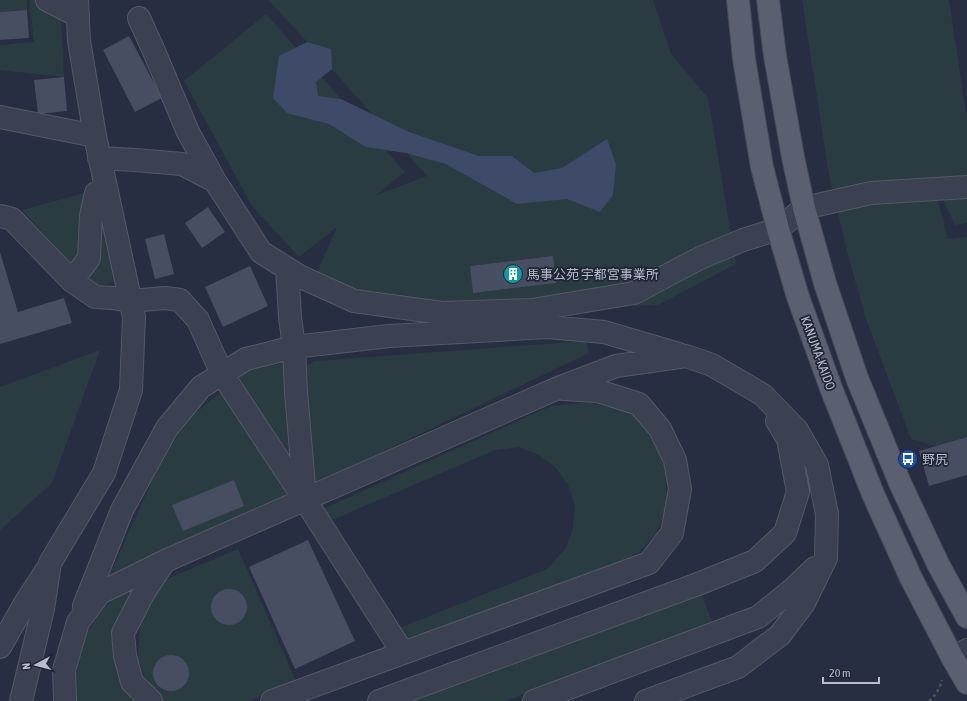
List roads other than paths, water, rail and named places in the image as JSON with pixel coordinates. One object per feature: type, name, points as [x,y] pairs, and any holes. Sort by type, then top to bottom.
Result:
[{"type":"main road","name":"KANUMA-KAIDO","points":[[738,0],[744,59],[762,167],[798,297],[831,388],[873,494],[911,578],[960,653],[967,683]]},
{"type":"main road","points":[[768,0],[775,56],[793,157],[804,208],[824,283],[857,378],[900,483],[938,564],[967,617]]},
{"type":"street","points":[[0,647],[26,600],[104,473],[131,390],[134,317],[99,158],[79,41],[77,8],[48,0]]},
{"type":"street","points":[[139,18],[188,132],[215,182],[261,252],[299,276],[354,301],[442,314],[532,310],[634,293],[700,258],[743,240],[778,229],[804,208],[871,193],[967,187]]},
{"type":"street","points":[[0,117],[95,136]]},
{"type":"street","points":[[99,158],[182,164],[215,182]]},
{"type":"street","points":[[72,281],[89,258],[91,216],[96,193],[106,187]]},
{"type":"street","points":[[0,216],[12,219],[72,281],[95,297],[130,301],[165,298],[180,300],[198,320],[222,374],[403,653]]},
{"type":"street","points":[[287,268],[305,500]]},
{"type":"street","points":[[65,701],[64,670],[78,622],[122,510],[167,428],[201,387],[246,359],[294,348],[389,336],[548,327],[604,332],[712,365],[763,396],[797,430],[817,465],[828,514],[826,558],[804,603],[780,635],[738,667],[646,701]]},
{"type":"street","points":[[78,622],[100,593],[165,561],[558,388],[616,366],[686,356]]},
{"type":"street","points":[[272,701],[649,563],[672,533],[680,489],[675,460],[660,430],[639,404],[598,391],[558,388]]},
{"type":"street","points":[[379,701],[698,584],[755,561],[785,533],[798,492],[788,439],[763,396]]},
{"type":"street","points":[[534,701],[758,617],[793,589],[826,558]]},
{"type":"street","points":[[151,701],[132,682],[125,656],[123,633],[144,592],[165,561]]},
{"type":"street","points":[[21,701],[43,609],[50,563]]},
{"type":"water","points":[[307,42],[331,49],[332,69],[316,82],[318,96],[341,99],[409,132],[479,156],[512,156],[534,173],[562,168],[607,139],[616,164],[613,195],[600,212],[567,199],[517,204],[446,164],[406,153],[366,147],[329,124],[287,113],[273,98],[279,56]]},
{"type":"place","name":"馬事公苑 宇都宮事業所","points":[[513,274]]},
{"type":"place","name":"野尻","points":[[908,459]]}]
